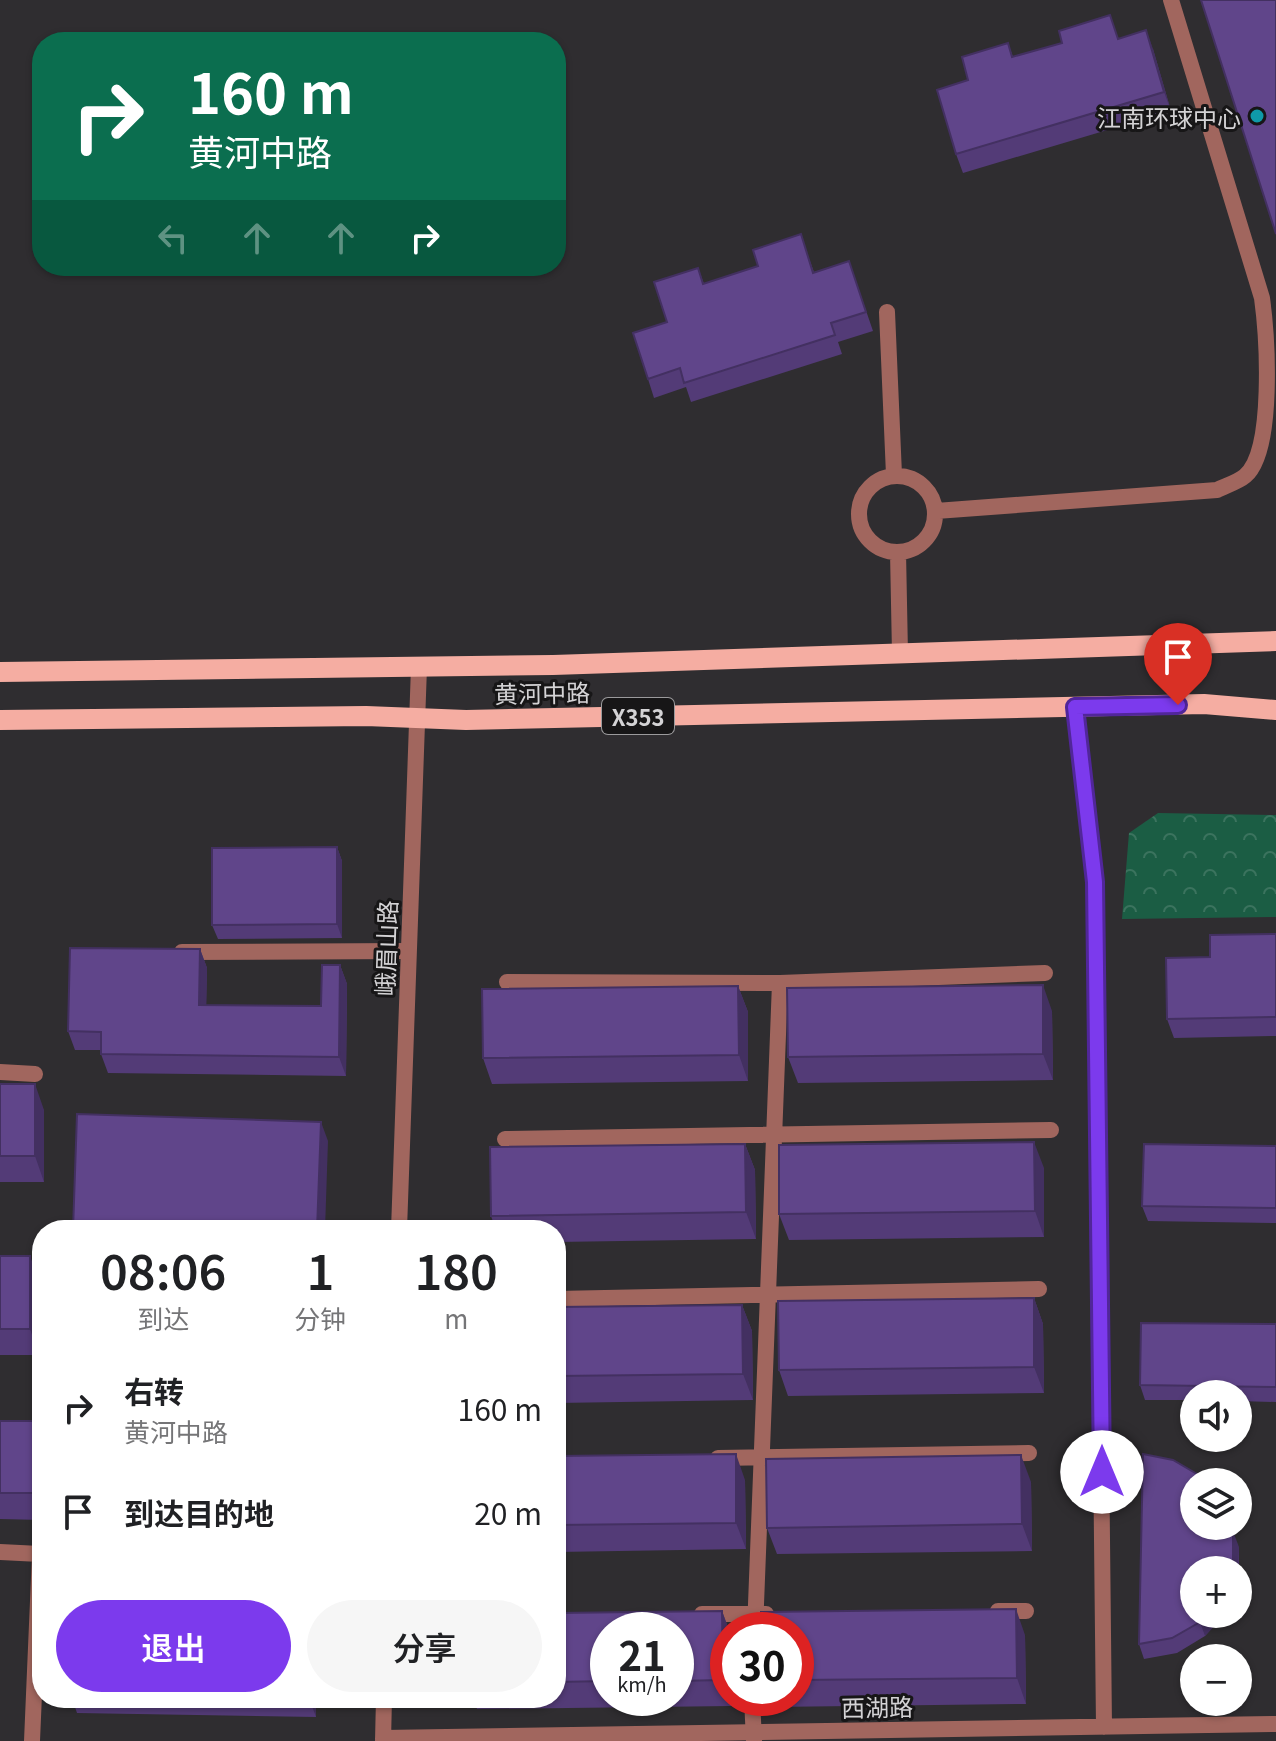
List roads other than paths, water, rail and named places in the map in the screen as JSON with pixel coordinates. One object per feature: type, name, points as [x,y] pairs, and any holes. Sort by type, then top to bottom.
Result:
[{"type":"main road","name":"黄河中路","points":[[0,672],[419,667],[1276,641]]},
{"type":"main road","name":"黄河中路","points":[[0,720],[366,716],[418,719],[1204,704],[1276,710]]},
{"type":"street","points":[[936,511],[1217,490],[1246,476],[1262,445],[1267,332],[1262,298],[1171,0]]},
{"type":"street","points":[[887,312],[894,475]]},
{"type":"street","points":[[894,475],[906,476],[927,489],[936,511],[928,536],[919,546],[898,552],[880,548],[869,541],[859,516],[860,505],[872,484],[894,475]]},
{"type":"street","points":[[898,552],[900,654]]},
{"type":"street","name":"峨眉山路","points":[[399,1220],[419,667]]},
{"type":"street","points":[[1075,707],[1095,882],[1104,1727]]},
{"type":"street","points":[[159,952],[408,951]]},
{"type":"street","points":[[507,982],[780,983],[1045,973]]},
{"type":"street","points":[[756,1612],[780,983]]},
{"type":"street","points":[[0,1072],[35,1074]]},
{"type":"street","points":[[505,1139],[1051,1130]]},
{"type":"street","points":[[566,1299],[1039,1289]]},
{"type":"street","points":[[698,1459],[1029,1453]]},
{"type":"street","points":[[0,1552],[32,1554]]},
{"type":"street","points":[[979,1611],[1026,1611]]},
{"type":"street","points":[[32,1741],[33,1708]]},
{"type":"street","points":[[383,1739],[384,1708]]},
{"type":"street","points":[[752,1716],[752,1737]]},
{"type":"street","name":"西湖路","points":[[383,1739],[752,1737],[1276,1724]]},
{"type":"place","name":"江南环球中心","points":[[1257,116]]}]
